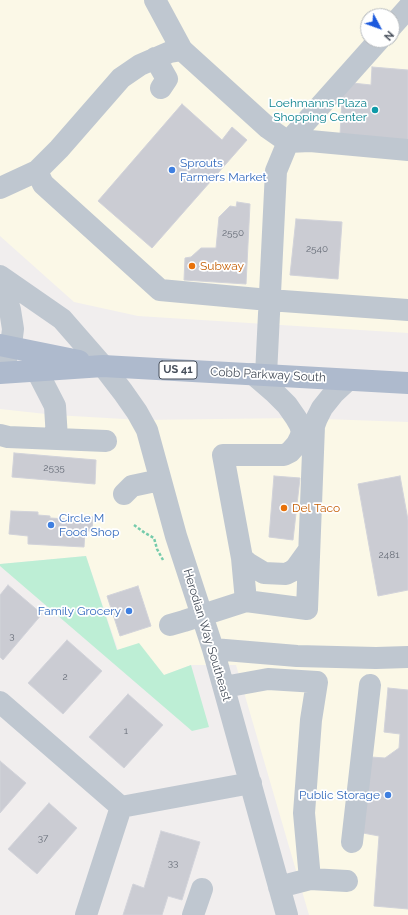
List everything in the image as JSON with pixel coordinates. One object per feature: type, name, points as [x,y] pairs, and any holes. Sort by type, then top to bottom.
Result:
[{"type":"main road","name":"Cobb Parkway South","points":[[5,346],[103,366],[408,383]]},
{"type":"main road","name":"Cobb Parkway South","points":[[0,373],[37,372],[103,366]]},
{"type":"street","points":[[155,0],[182,50],[268,128],[288,142],[310,141],[408,150]]},
{"type":"street","points":[[400,17],[408,8]]},
{"type":"street","points":[[246,601],[242,558],[223,455],[284,455],[290,452],[297,444],[302,432],[296,418],[287,405],[260,375],[270,300],[276,171],[288,142],[372,48]]},
{"type":"street","points":[[4,181],[59,149],[73,122],[104,88],[121,78],[143,59],[182,50]]},
{"type":"street","points":[[143,59],[167,79],[161,88]]},
{"type":"street","points":[[41,160],[43,184],[160,290],[408,310]]},
{"type":"street","name":"Herodian Way Southeast","points":[[0,276],[62,319],[103,366],[123,392],[147,430],[176,536],[224,687],[287,915]]},
{"type":"street","points":[[0,286],[7,300],[11,315],[12,329],[12,337],[5,346],[7,356],[0,367]]},
{"type":"street","points":[[37,372],[55,406],[57,439]]},
{"type":"street","points":[[170,625],[246,601],[307,609],[314,426],[322,408],[334,393],[348,380]]},
{"type":"street","points":[[0,435],[8,437],[106,441]]},
{"type":"street","points":[[284,455],[303,465],[312,474]]},
{"type":"street","points":[[124,494],[132,486],[160,480]]},
{"type":"street","points":[[242,558],[264,573],[286,574],[296,568],[309,550]]},
{"type":"street","points":[[213,649],[297,656],[376,658],[408,657]]},
{"type":"street","points":[[224,687],[268,679],[317,682],[311,720],[304,814],[310,879]]},
{"type":"street","points":[[352,842],[370,685]]},
{"type":"street","points":[[0,702],[121,807]]},
{"type":"street","points":[[121,807],[251,784]]},
{"type":"street","points":[[86,915],[121,807]]},
{"type":"street","points":[[279,887],[310,879],[347,881]]},
{"type":"street","points":[[193,915],[202,889]]},
{"type":"path","points":[[134,525],[154,538],[157,549],[164,562]]},
{"type":"shaded area","points":[[0,0],[408,0],[408,333],[138,316],[74,302],[0,236]]},
{"type":"shaded area","points":[[0,409],[55,415],[141,420],[296,418],[408,422],[408,915],[309,915],[236,665],[191,665],[164,675],[139,644],[118,650],[86,556],[0,564]]},
{"type":"green space","points":[[86,556],[117,650],[139,643],[164,675],[191,665],[209,727],[192,731],[0,566],[0,564]]},
{"type":"building","name":"Loehmanns Plaza Shopping Center","points":[[372,67],[408,70],[408,140],[340,135],[343,82],[371,85]]},
{"type":"building","name":"Sprouts Farmers Market","points":[[182,104],[222,140],[232,127],[247,140],[152,248],[98,201]]},
{"type":"building","points":[[237,202],[250,204],[246,284],[184,280],[185,258],[191,257],[201,248],[216,248],[219,217],[230,206],[236,207]]},
{"type":"building","points":[[296,219],[342,222],[338,279],[290,275]]},
{"type":"building","points":[[14,453],[96,460],[95,484],[12,477]]},
{"type":"building","name":"Del Taco","points":[[274,476],[300,478],[293,540],[269,537]]},
{"type":"building","points":[[400,476],[408,520],[408,590],[378,596],[358,484]]},
{"type":"building","name":"Circle M Food Shop","points":[[11,511],[38,512],[38,515],[50,516],[50,518],[67,519],[67,517],[78,518],[78,516],[93,517],[92,531],[85,531],[84,547],[28,544],[28,536],[9,534]]},
{"type":"building","points":[[8,585],[42,614],[3,660],[0,657],[0,595]]},
{"type":"building","name":"Family Grocery","points":[[138,586],[151,626],[120,636],[107,596]]},
{"type":"building","points":[[67,640],[102,671],[63,714],[28,683]]},
{"type":"building","name":"Public Storage","points":[[388,688],[408,690],[408,909],[374,906],[379,836],[363,833],[371,757],[385,758],[399,748],[400,734],[384,732]]},
{"type":"building","points":[[128,694],[163,725],[124,768],[89,737]]},
{"type":"building","points":[[0,761],[26,783],[0,813]]},
{"type":"building","points":[[49,803],[77,828],[37,874],[8,849]]},
{"type":"building","points":[[161,831],[200,842],[182,900],[168,896],[162,915],[123,915],[133,884],[144,888]]},
{"type":"place","name":"Loehmanns Plaza Shopping Center","points":[[375,110]]},
{"type":"place","name":"Sprouts Farmers Market","points":[[172,170]]},
{"type":"place","name":"Subway","points":[[192,266]]},
{"type":"place","name":"Del Taco","points":[[284,508]]},
{"type":"place","name":"Circle M Food Shop","points":[[51,525]]},
{"type":"place","name":"Family Grocery","points":[[129,611]]},
{"type":"place","name":"Public Storage","points":[[388,795]]}]
